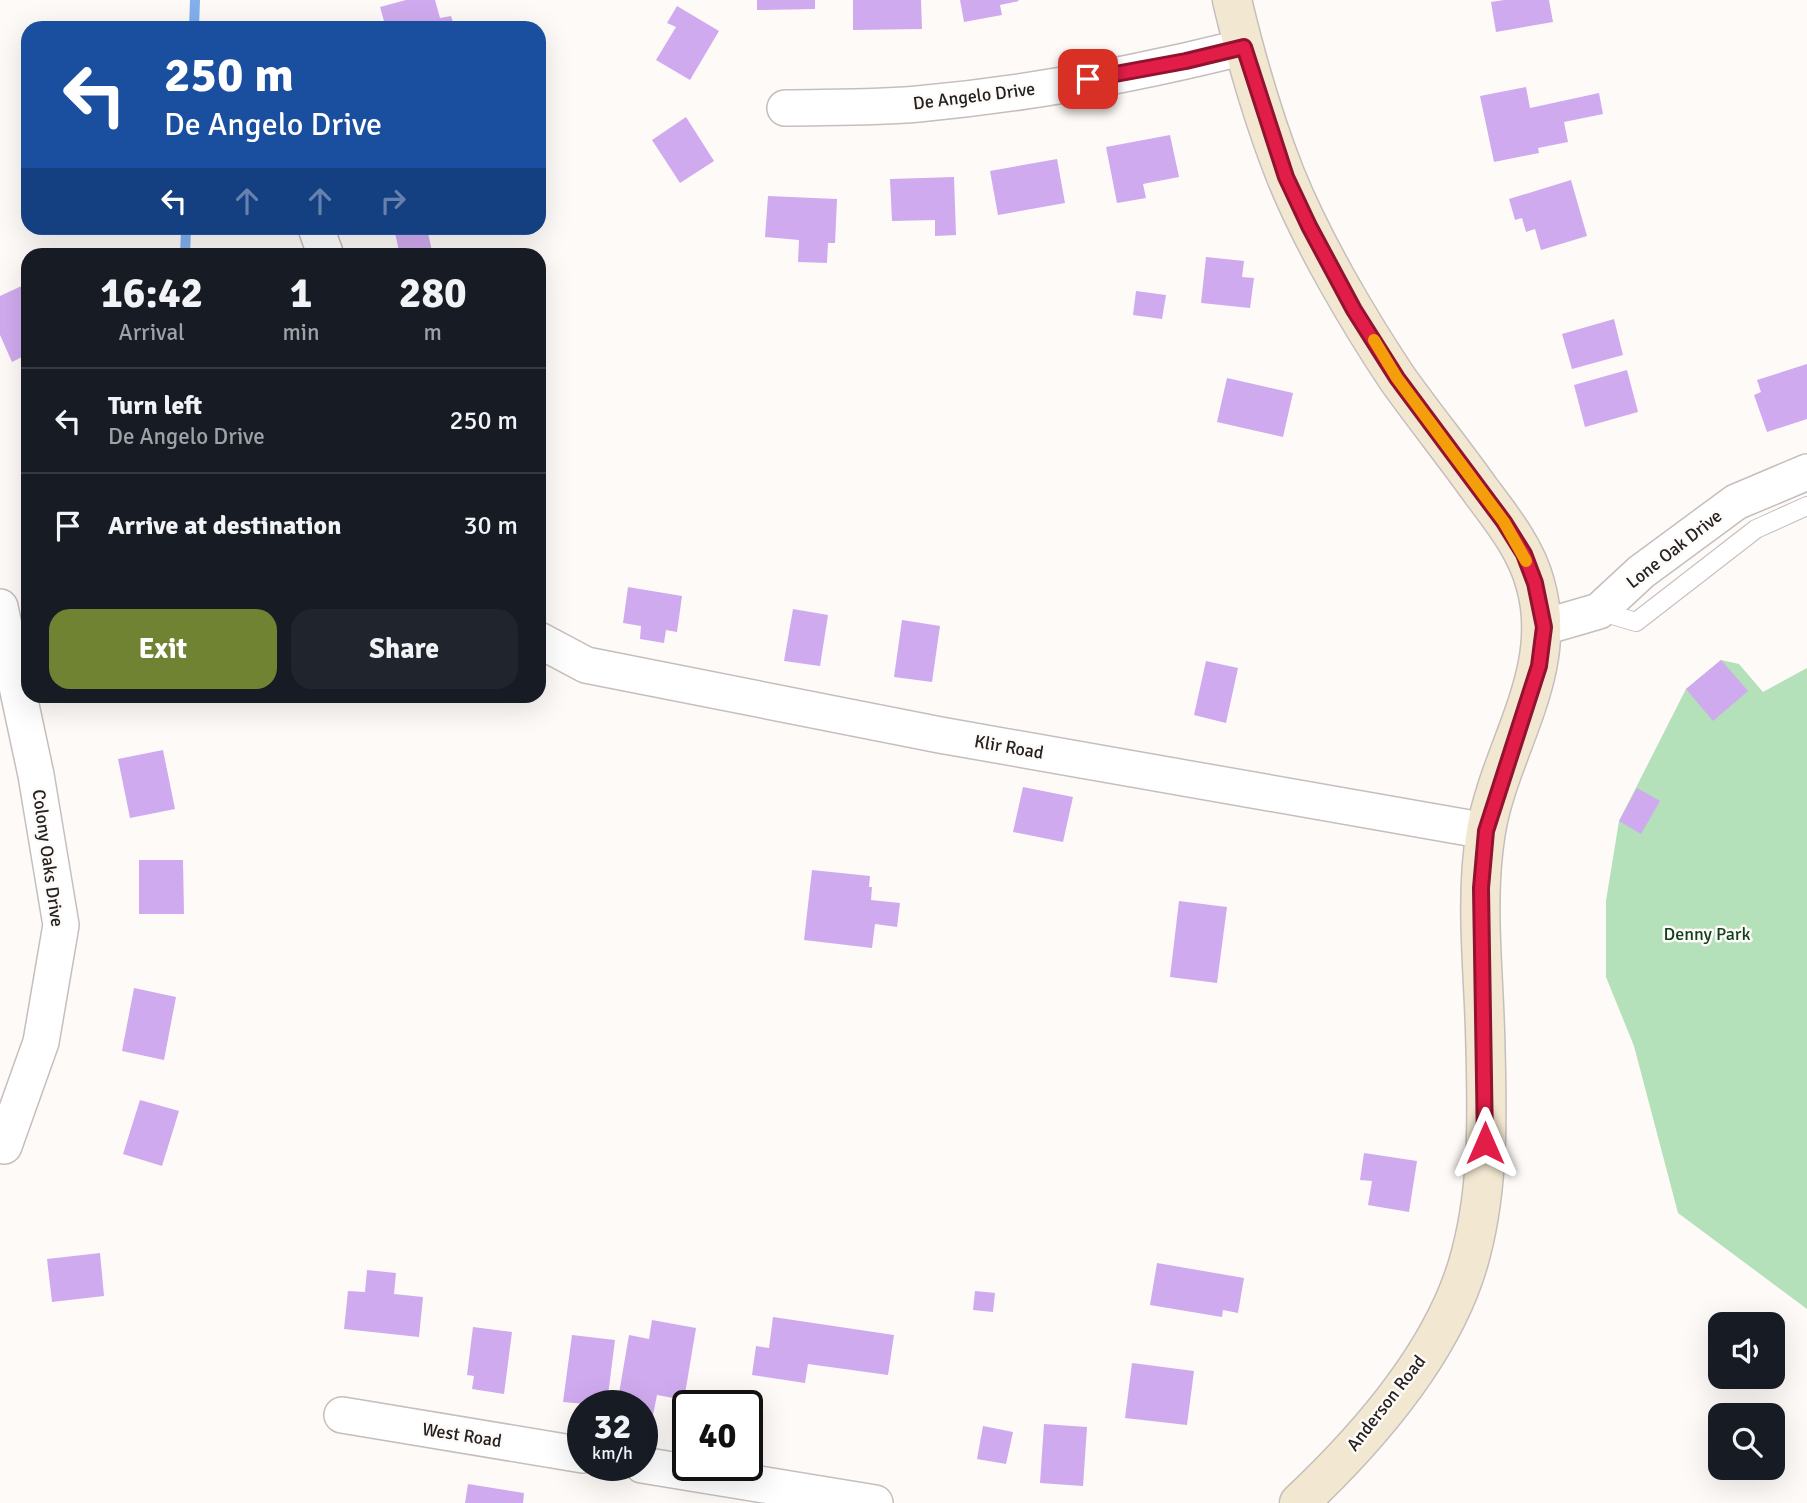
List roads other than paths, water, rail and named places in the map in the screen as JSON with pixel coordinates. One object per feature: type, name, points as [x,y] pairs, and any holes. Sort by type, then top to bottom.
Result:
[{"type":"street","name":"Anderson Road","points":[[1232,0],[1244,47],[1286,177],[1309,226],[1354,310],[1397,378],[1504,522],[1524,554],[1535,583],[1544,627],[1539,666],[1486,831],[1481,888],[1485,1143],[1481,1203],[1471,1254],[1452,1305],[1411,1377],[1312,1499]]},
{"type":"street","name":"De Angelo Drive","points":[[785,108],[916,104],[1018,92],[1186,61],[1244,47]]},
{"type":"street","name":"Lone Oak Drive","points":[[1544,627],[1599,611],[1641,572],[1736,502],[1807,472]]},
{"type":"street","name":"Colony Oaks Drive","points":[[0,607],[36,775],[61,925],[41,1042],[4,1146]]},
{"type":"street","name":"Klir Road","points":[[546,644],[586,665],[940,735],[1486,831]]},
{"type":"street","name":"West Road","points":[[342,1415],[567,1452]]},
{"type":"street","points":[[658,1468],[875,1503]]},
{"type":"lane","points":[[1599,611],[1636,622],[1756,529],[1807,506]]},
{"type":"waterway","points":[[194,21],[195,0]]},
{"type":"waterway","points":[[185,248],[186,235]]},
{"type":"park label","name":"Denny Park","points":[[1707,934]]}]
